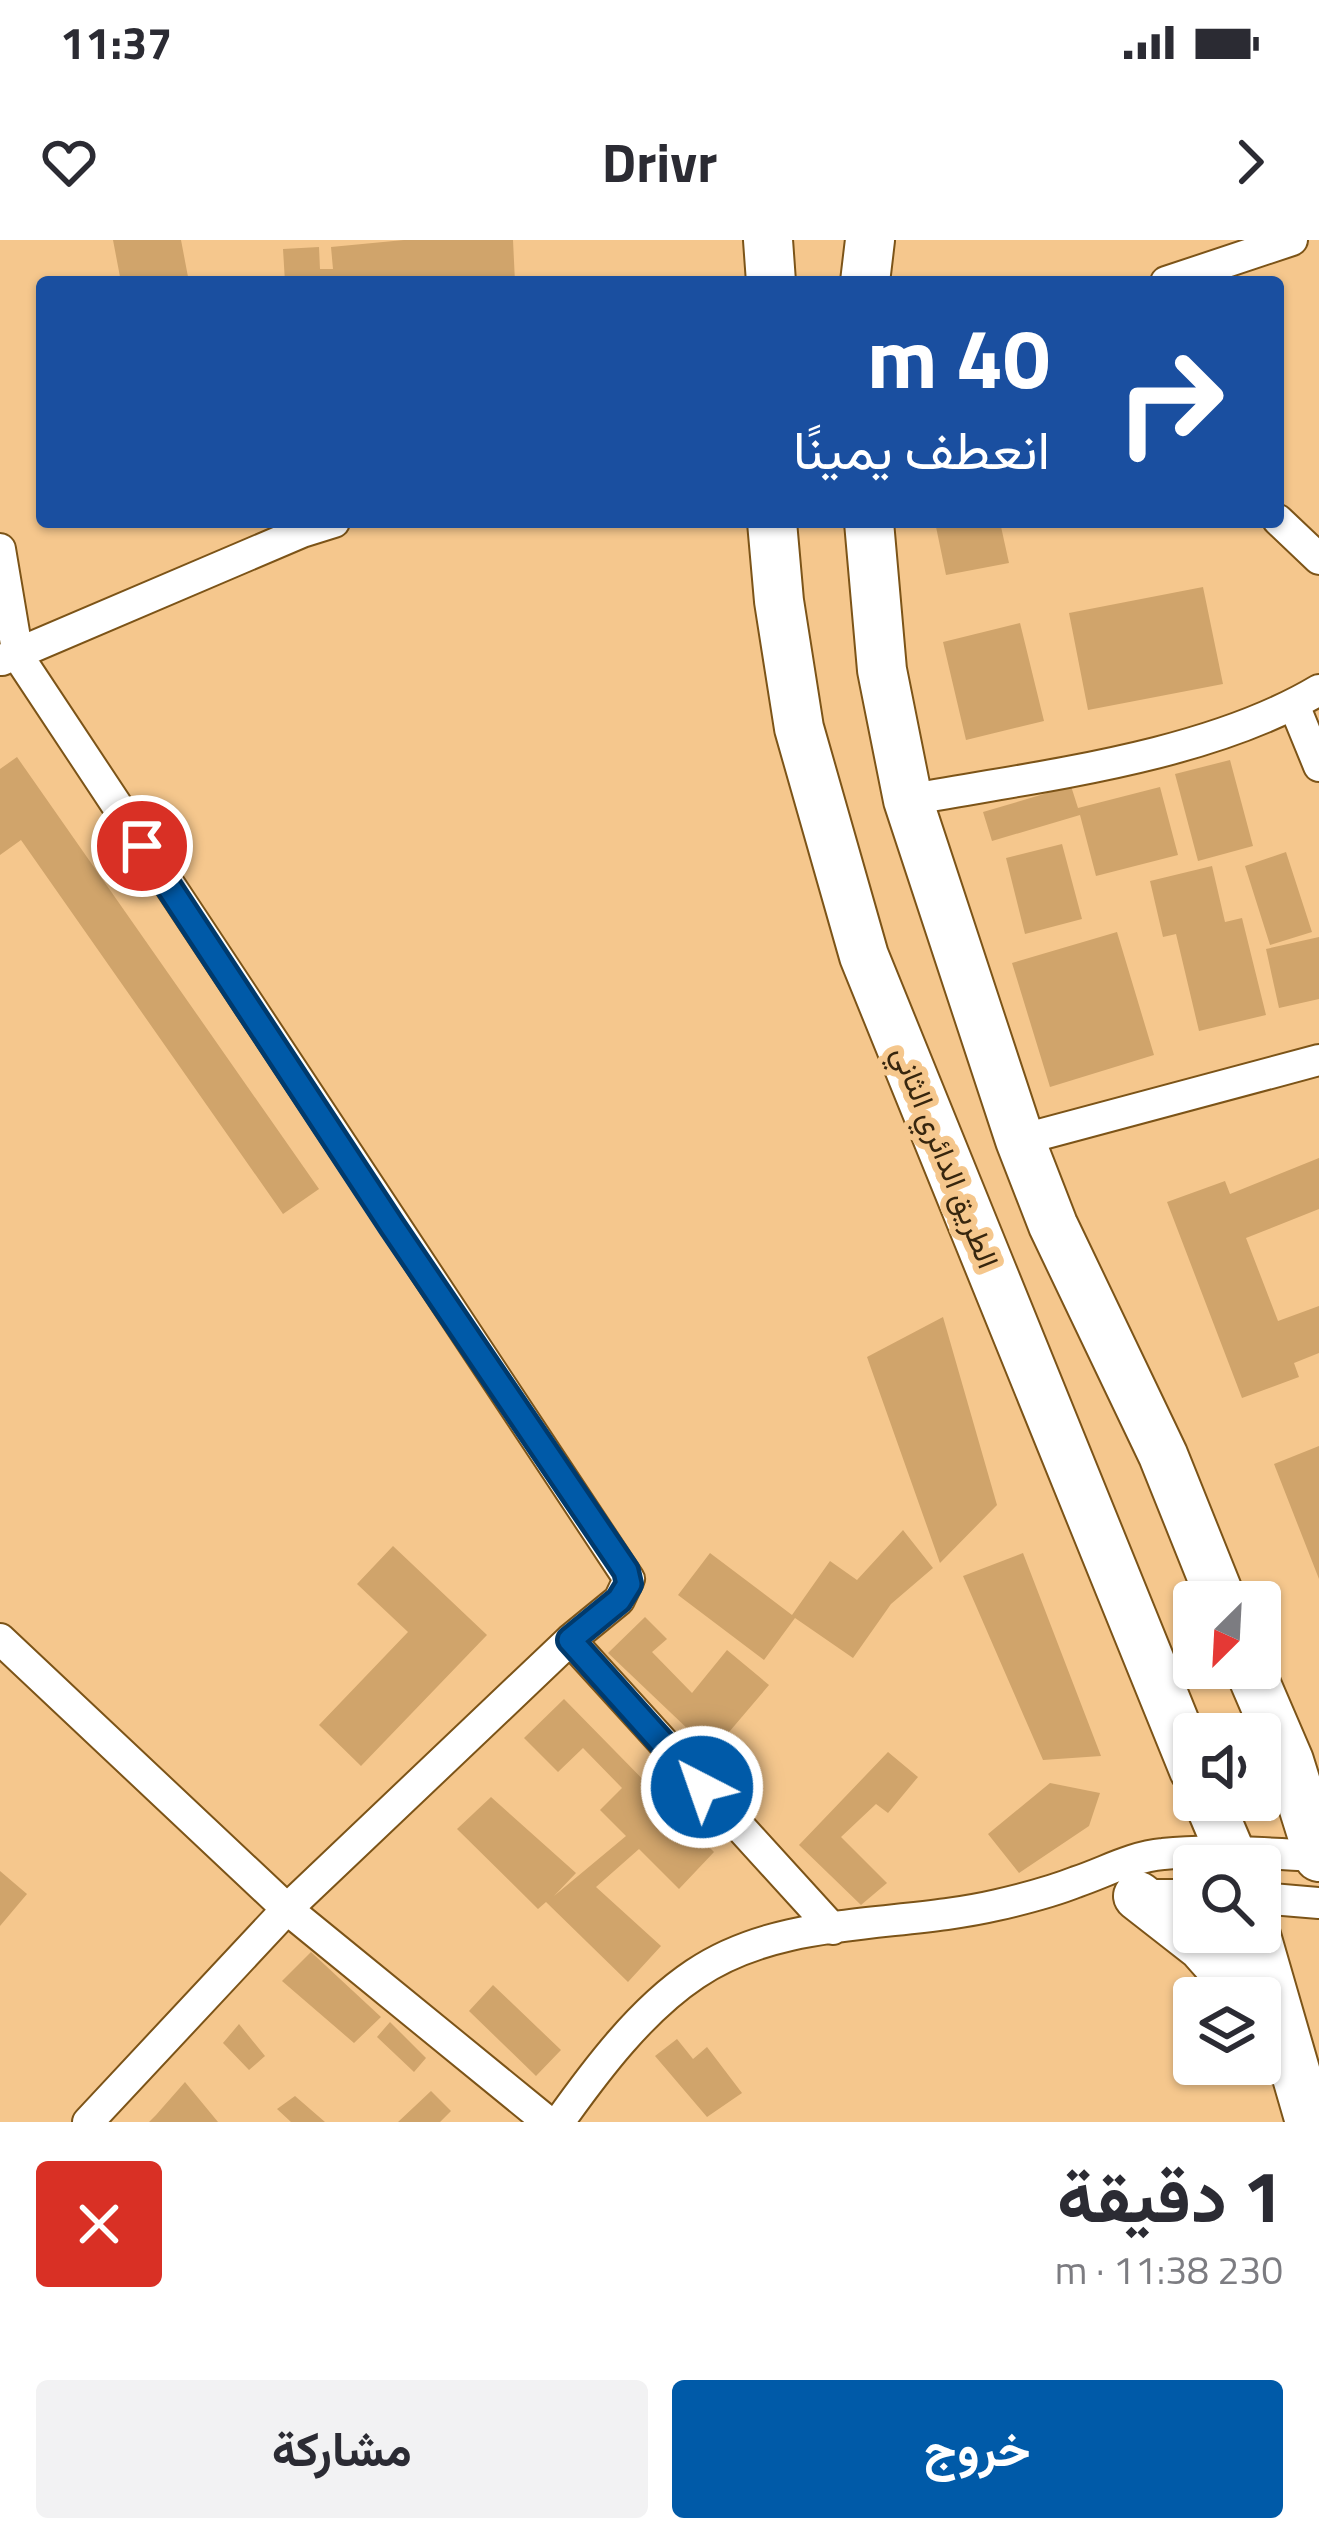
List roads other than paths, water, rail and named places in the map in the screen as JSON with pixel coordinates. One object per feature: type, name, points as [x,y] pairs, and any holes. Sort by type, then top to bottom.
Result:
[{"type":"main road","points":[[768,240],[771,276]]},
{"type":"main road","points":[[866,276],[870,240]]},
{"type":"main road","name":"الطريق الدائري الثاني","points":[[772,528],[778,602],[799,728],[865,956],[1173,1718]]},
{"type":"main road","points":[[870,528],[882,670],[908,800],[1020,1140],[1053,1225],[1162,1455],[1213,1581]]},
{"type":"main road","points":[[1260,1689],[1304,1773],[1319,1856]]},
{"type":"main road","points":[[1138,1896],[1202,1946],[1230,1977]]},
{"type":"main road","points":[[1281,2043],[1310,2122]]},
{"type":"street","points":[[1184,276],[1292,240]]},
{"type":"street","points":[[1284,526],[1319,559]]},
{"type":"street","points":[[9,658],[315,528]]},
{"type":"street","points":[[0,549],[9,658],[626,1571],[629,1584],[619,1600],[570,1640],[287,1909],[88,2122]]},
{"type":"street","points":[[908,800],[1184,746],[1307,698],[1319,766]]},
{"type":"street","points":[[1020,1140],[1319,1060]]},
{"type":"street","points":[[0,1640],[287,1909],[548,2122]]},
{"type":"street","points":[[570,1640],[833,1929]]},
{"type":"street","points":[[1281,1857],[1319,1856]]},
{"type":"street","points":[[559,2122],[626,2039],[696,1973],[737,1951],[833,1929],[992,1906],[1076,1882],[1134,1858],[1173,1858]]},
{"type":"street","points":[[1076,1882],[1138,1896],[1173,1895]]},
{"type":"street","points":[[1281,1900],[1319,1903]]}]
